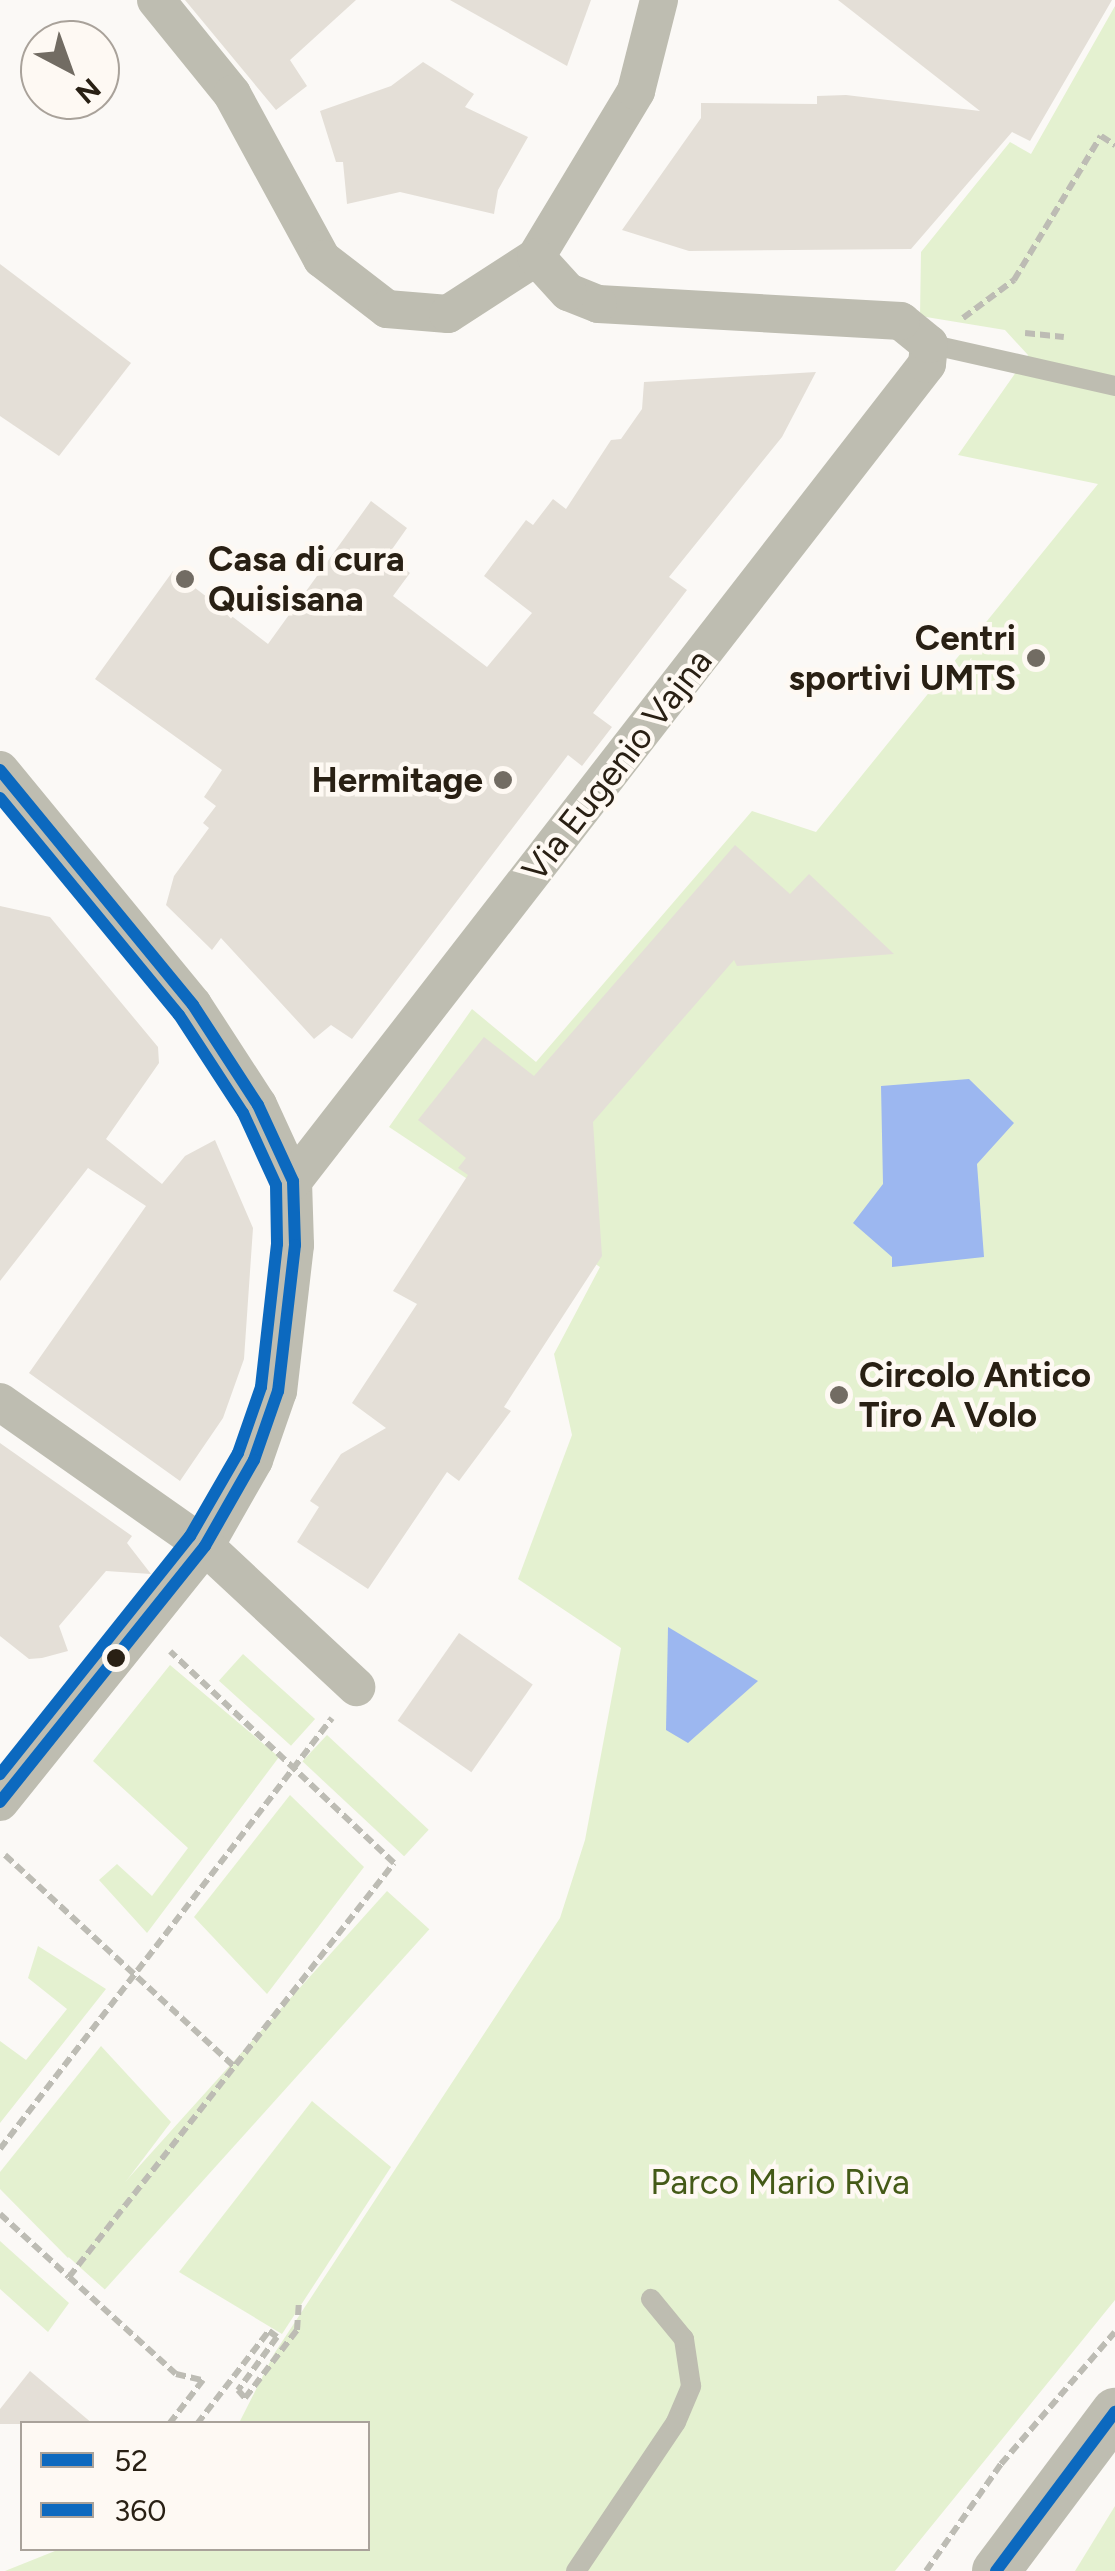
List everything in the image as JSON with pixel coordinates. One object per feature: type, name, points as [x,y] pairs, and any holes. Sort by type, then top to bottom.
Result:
[{"type":"street","points":[[156,0],[232,94],[322,259],[354,291],[387,309],[448,314],[536,257],[636,91],[659,0]]},
{"type":"street","points":[[536,257],[568,292],[598,304],[886,317],[929,344]]},
{"type":"street","name":"Via Eugenio Vajna","points":[[293,1181],[915,385],[929,344]]},
{"type":"street","points":[[0,770],[194,1005],[258,1105],[293,1181],[295,1245],[278,1391],[254,1460],[205,1546],[0,1802]]},
{"type":"street","points":[[0,1402],[205,1546],[356,1686]]},
{"type":"street","points":[[996,2571],[1115,2412]]},
{"type":"lane","points":[[929,344],[1115,386]]},
{"type":"lane","points":[[576,2571],[676,2422],[691,2386],[684,2339],[651,2300]]},
{"type":"path","points":[[929,344],[1014,280],[1101,136],[1115,145]]},
{"type":"path","points":[[69,2277],[394,1863],[169,1650]]},
{"type":"path","points":[[0,2149],[356,1686]]},
{"type":"path","points":[[5,1855],[235,2067]]},
{"type":"path","points":[[0,2214],[176,2374],[202,2380],[171,2421]]},
{"type":"path","points":[[199,2421],[269,2330],[278,2338],[238,2390],[245,2398],[297,2330],[299,2302]]},
{"type":"path","points":[[926,2571],[1001,2464],[1115,2332]]},
{"type":"green space","name":"Parco Mario Riva","points":[[1115,6],[1115,2300],[895,2571],[5,2571],[55,2551],[370,2551],[370,2421],[240,2421],[274,2354],[560,1918],[585,1840],[621,1648],[518,1579],[572,1435],[554,1354],[600,1267],[389,1127],[472,1009],[536,1062],[752,811],[816,832],[1098,484],[958,455],[1028,355],[1005,330],[920,316],[921,252],[1010,142],[1031,154]]},
{"type":"green space","points":[[243,1654],[315,1719],[291,1746],[219,1681]]},
{"type":"green space","points":[[170,1665],[279,1757],[147,1933],[99,1880],[117,1864],[152,1896],[188,1848],[93,1761]]},
{"type":"green space","points":[[327,1735],[429,1830],[404,1856],[302,1761]]},
{"type":"green space","points":[[290,1795],[364,1867],[267,1994],[194,1917]]},
{"type":"green space","points":[[387,1891],[429,1929],[105,2290],[62,2251]]},
{"type":"green space","points":[[38,1946],[106,1989],[0,2123],[0,2041],[26,2060],[67,2009],[28,1978]]},
{"type":"green space","points":[[101,2046],[171,2122],[68,2258],[0,2189],[0,2172]]},
{"type":"green space","points":[[312,2101],[391,2167],[282,2334],[179,2272]]},
{"type":"green space","points":[[0,2241],[69,2303],[48,2332],[0,2289]]},
{"type":"green space","points":[[1115,2506],[1115,2571],[1075,2571]]},
{"type":"water","points":[[969,1079],[1014,1123],[977,1164],[984,1257],[892,1267],[892,1257],[853,1223],[883,1184],[881,1086]]},
{"type":"water","points":[[668,1627],[758,1681],[688,1743],[666,1730]]},
{"type":"building","points":[[185,0],[356,0],[290,60],[307,86],[276,110]]},
{"type":"building","points":[[450,0],[591,0],[567,66]]},
{"type":"building","points":[[838,0],[1112,0],[1030,141],[1012,132],[911,249],[689,251],[622,230],[701,118],[701,103],[817,104],[817,96],[846,95],[980,111]]},
{"type":"building","points":[[423,62],[474,94],[465,107],[528,137],[498,190],[494,214],[400,192],[347,204],[343,162],[336,162],[320,111],[391,86]]},
{"type":"building","points":[[0,264],[131,363],[59,456],[0,416]]},
{"type":"building","points":[[816,372],[782,437],[669,577],[687,590],[593,713],[612,727],[582,766],[568,755],[352,1039],[331,1025],[314,1039],[221,938],[212,950],[166,905],[174,876],[209,828],[203,823],[216,806],[204,797],[222,770],[95,679],[173,571],[268,644],[371,501],[407,528],[388,555],[410,573],[393,596],[487,667],[532,613],[484,576],[526,520],[533,525],[553,499],[566,509],[611,440],[621,439],[642,409],[644,382]]},
{"type":"building","points":[[735,845],[790,894],[809,874],[894,954],[737,966],[734,960],[593,1122],[602,1256],[504,1407],[511,1411],[459,1481],[447,1472],[368,1589],[297,1542],[319,1507],[310,1501],[341,1454],[386,1428],[352,1403],[417,1304],[393,1291],[468,1175],[458,1168],[466,1158],[418,1120],[484,1037],[534,1076]]},
{"type":"building","points":[[0,906],[50,917],[158,1047],[159,1063],[106,1139],[162,1184],[185,1156],[215,1140],[253,1228],[244,1359],[223,1418],[180,1481],[29,1373],[146,1206],[88,1168],[0,1281]]},
{"type":"building","points":[[0,1443],[132,1536],[127,1543],[151,1574],[106,1571],[59,1626],[68,1651],[42,1658],[29,1659],[0,1636]]},
{"type":"building","points":[[459,1633],[533,1685],[471,1772],[398,1721]]},
{"type":"building","points":[[30,2371],[89,2421],[0,2424],[0,2409]]},
{"type":"transit line","name":"52","points":[[0,770],[193,1005],[258,1105],[293,1181],[295,1245],[278,1391],[254,1460],[205,1546],[0,1802]]},
{"type":"transit line","name":"360","points":[[0,798],[179,1015],[243,1113],[276,1185],[277,1244],[261,1387],[238,1453],[190,1536],[0,1774]]},
{"type":"transit line","name":"52","points":[[996,2571],[1115,2412]]},
{"type":"place","name":"Casa di cura Quisisana","points":[[185,579]]},
{"type":"place","name":"Centri sportivi UMTS","points":[[1036,658]]},
{"type":"place","name":"Hermitage","points":[[503,780]]},
{"type":"place","name":"Circolo Antico Tiro A Volo","points":[[839,1395]]}]
